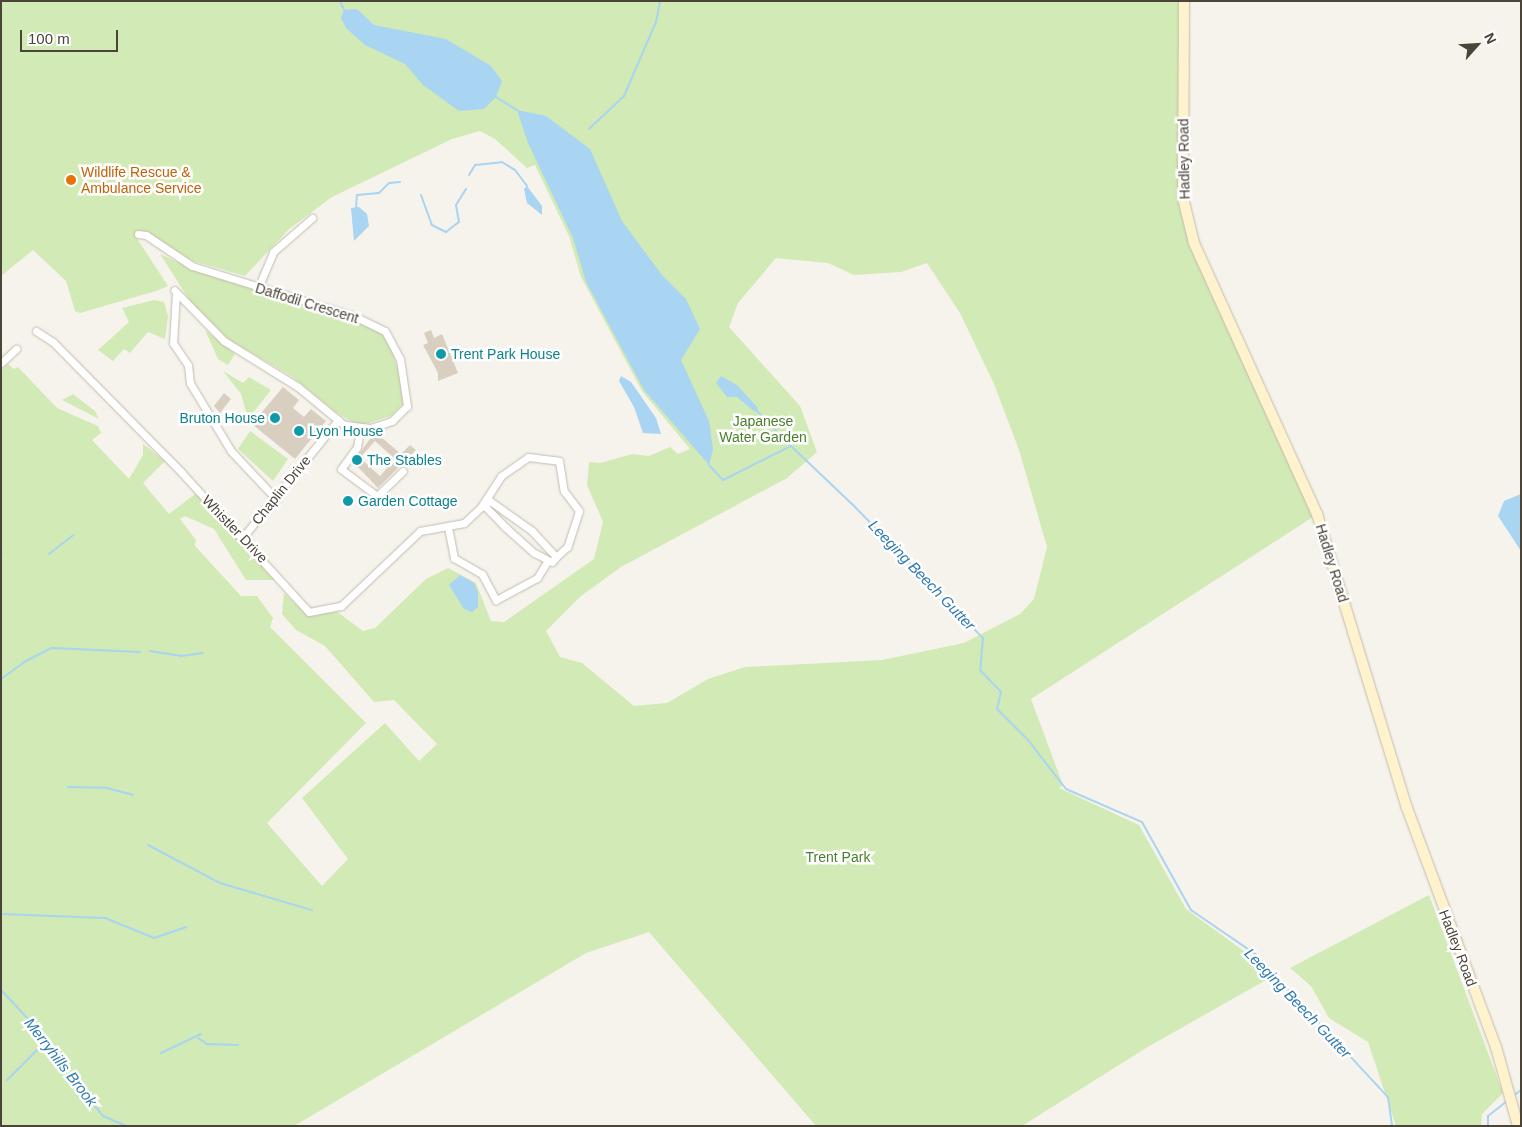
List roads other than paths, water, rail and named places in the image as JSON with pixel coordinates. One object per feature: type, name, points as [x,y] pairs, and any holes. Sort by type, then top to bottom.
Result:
[{"type":"street","name":"Hadley Road","points":[[1184,1],[1183,198],[1194,243],[1317,514],[1407,808],[1508,1088],[1516,1121]]},
{"type":"street","points":[[258,288],[272,252],[312,218]]},
{"type":"street","name":"Daffodil Crescent","points":[[138,234],[146,235],[192,266],[258,288],[354,316],[385,331],[400,359],[408,402],[392,421],[360,430]]},
{"type":"street","points":[[276,498],[232,451],[190,383],[188,365],[173,343],[175,291],[224,341],[290,381],[338,420],[360,430],[357,447],[341,469],[377,496],[403,472]]},
{"type":"street","name":"Whistler Drive","points":[[36,330],[53,342],[243,537],[309,612],[341,606],[420,531],[448,527]]},
{"type":"street","points":[[1,363],[16,349]]},
{"type":"street","name":"Chaplin Drive","points":[[243,537],[338,420]]},
{"type":"street","points":[[523,459],[559,461],[564,491],[579,514],[568,547],[547,562],[537,578],[496,600],[482,574],[454,558],[448,527],[464,523],[485,502],[501,476],[523,459]]},
{"type":"street","points":[[485,502],[490,502],[526,526],[556,557]]},
{"type":"street","points":[[485,502],[506,528],[547,562]]},
{"type":"water","points":[[357,9],[374,25],[446,39],[491,66],[502,81],[496,97],[484,109],[459,111],[423,85],[405,64],[365,45],[346,28],[341,18],[344,10]]},
{"type":"water","points":[[517,110],[546,116],[590,149],[622,221],[662,275],[686,299],[700,329],[681,360],[709,421],[713,449],[709,465],[644,390],[586,282],[573,238],[528,143]]},
{"type":"water","points":[[527,186],[542,206],[542,215],[527,203],[524,189]]},
{"type":"water","points":[[359,207],[367,214],[369,226],[354,241],[351,208]]},
{"type":"water","points":[[621,376],[631,382],[656,418],[661,434],[643,433],[634,407],[619,381]]},
{"type":"water","points":[[721,376],[737,385],[758,408],[755,412],[737,397],[727,397],[716,383]]},
{"type":"water","points":[[1521,494],[1521,551],[1498,516],[1504,501]]},
{"type":"water","points":[[460,575],[474,583],[478,592],[478,607],[472,612],[464,609],[449,585]]},
{"type":"waterway","points":[[340,1],[344,10]]},
{"type":"waterway","points":[[589,129],[624,96],[656,22],[660,1]]},
{"type":"waterway","points":[[496,97],[517,110]]},
{"type":"waterway","points":[[469,175],[475,165],[502,162],[515,170],[527,186]]},
{"type":"waterway","points":[[356,208],[357,195],[379,193],[389,183],[400,182]]},
{"type":"waterway","points":[[421,195],[432,225],[446,232],[459,222],[456,205],[466,189]]},
{"type":"waterway","points":[[756,410],[791,446]]},
{"type":"waterway","name":"Leeging Beech Gutter","points":[[709,465],[723,480],[791,446],[854,506],[983,638],[980,670],[1001,692],[997,709],[1028,740],[1066,789],[1142,822],[1191,910],[1255,954],[1388,1097],[1392,1126]]},
{"type":"waterway","points":[[49,554],[73,535]]},
{"type":"waterway","points":[[1,679],[24,662],[52,648],[140,652]]},
{"type":"waterway","points":[[150,651],[181,656],[203,653]]},
{"type":"waterway","points":[[68,787],[107,788],[133,795]]},
{"type":"waterway","points":[[148,845],[220,883],[312,910]]},
{"type":"waterway","points":[[1,914],[105,918],[154,938],[186,927]]},
{"type":"waterway","name":"Merryhills Brook","points":[[1,990],[45,1037],[65,1070],[103,1116],[126,1126]]},
{"type":"waterway","points":[[161,1053],[201,1034]]},
{"type":"waterway","points":[[198,1038],[207,1044],[238,1045]]},
{"type":"waterway","points":[[7,1080],[39,1048]]},
{"type":"waterway","points":[[1513,1096],[1521,1090]]},
{"type":"waterway","points":[[1488,1126],[1488,1116],[1507,1101]]},
{"type":"place","name":"Wildlife Rescue & Ambulance Service","points":[[71,180]]},
{"type":"place","name":"Trent Park House","points":[[441,354]]},
{"type":"place","name":"Bruton House","points":[[275,418]]},
{"type":"place","name":"Lyon House","points":[[299,431]]},
{"type":"place","name":"The Stables","points":[[357,460]]},
{"type":"place","name":"Garden Cottage","points":[[348,501]]},
{"type":"park label","name":"Japanese Water Garden","points":[[763,430]]},
{"type":"park label","name":"Trent Park","points":[[838,857]]}]
